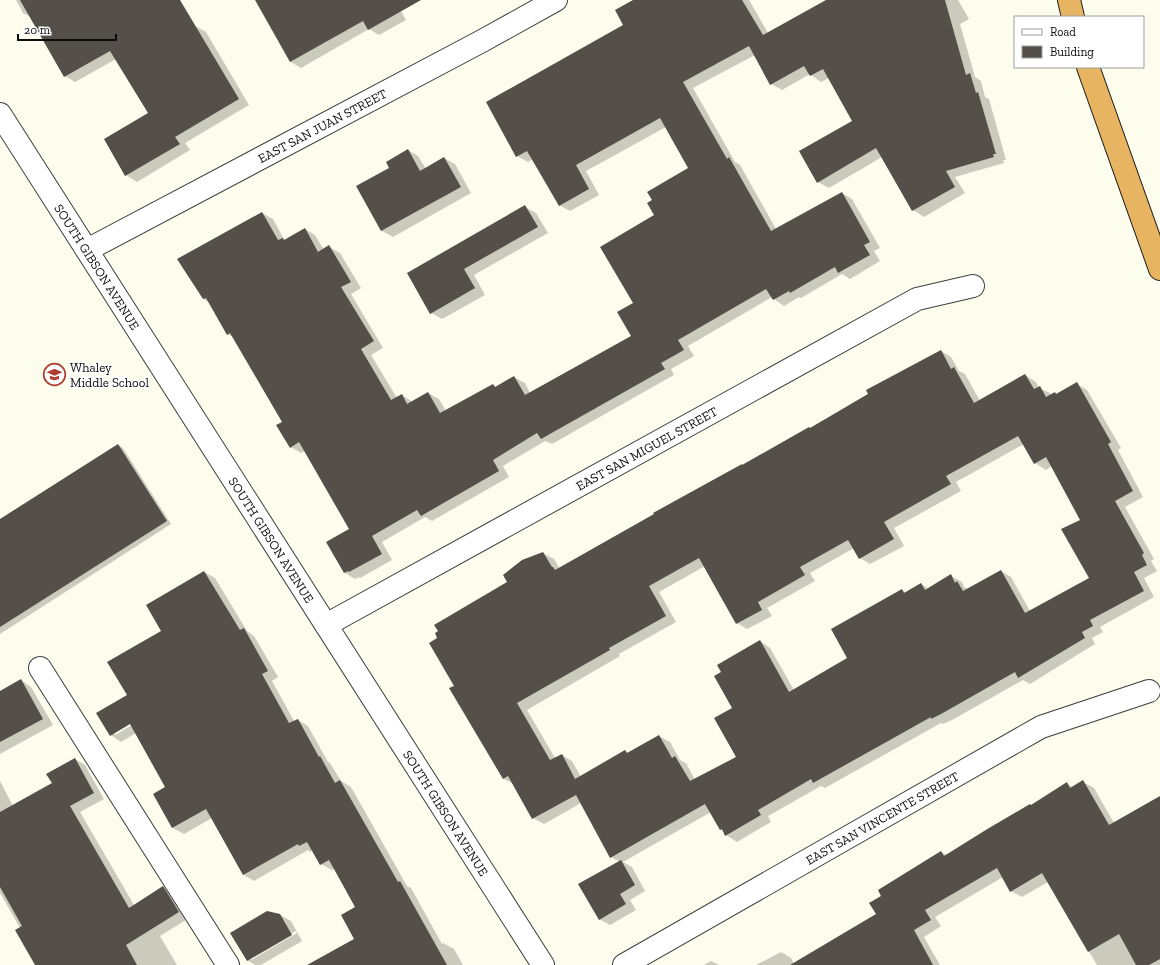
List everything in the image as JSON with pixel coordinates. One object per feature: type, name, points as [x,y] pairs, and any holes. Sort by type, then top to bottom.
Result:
[{"type":"highway","points":[[1069,0],[1073,16]]},
{"type":"highway","points":[[1088,68],[1160,268]]},
{"type":"street","name":"EAST SAN JUAN STREET","points":[[87,250],[482,42],[556,0]]},
{"type":"street","name":"SOUTH GIBSON AVENUE","points":[[0,114],[543,965]]},
{"type":"street","name":"EAST SAN MIGUEL STREET","points":[[326,625],[917,299],[973,286]]},
{"type":"street","points":[[40,668],[228,965]]},
{"type":"street","name":"EAST SAN VINCENTE STREET","points":[[624,965],[1041,727],[1149,691]]},
{"type":"building","points":[[20,0],[180,0],[239,99],[175,137],[180,144],[125,176],[104,139],[148,113],[110,51],[64,77]]},
{"type":"building","points":[[255,0],[421,0],[368,30],[363,21],[290,62]]},
{"type":"building","points":[[633,0],[742,0],[763,35],[826,0],[945,0],[966,75],[970,73],[976,93],[978,92],[996,154],[993,154],[994,157],[946,171],[955,187],[912,211],[876,148],[817,183],[799,151],[852,121],[823,69],[810,76],[804,66],[770,85],[749,46],[683,82],[727,159],[729,157],[771,231],[842,192],[870,242],[864,245],[870,255],[838,273],[835,267],[790,293],[789,291],[773,300],[766,289],[678,340],[684,350],[661,363],[665,369],[541,439],[537,433],[493,460],[499,471],[421,516],[417,510],[372,536],[382,554],[349,572],[344,573],[326,542],[349,529],[299,442],[290,448],[276,425],[282,422],[230,333],[227,335],[206,298],[203,299],[177,259],[262,212],[278,240],[283,238],[284,240],[305,228],[318,252],[329,245],[351,282],[341,287],[374,341],[361,349],[391,400],[402,394],[407,404],[428,392],[440,413],[493,384],[495,387],[514,376],[525,395],[631,336],[617,312],[633,303],[600,247],[654,215],[647,203],[652,200],[647,192],[688,168],[660,118],[576,165],[589,189],[559,206],[527,151],[516,157],[486,102],[623,25],[615,10]]},
{"type":"building","points":[[408,149],[420,171],[444,157],[461,187],[381,231],[356,186],[389,168],[386,162]]},
{"type":"building","points":[[525,205],[538,227],[464,269],[475,288],[430,314],[407,273]]},
{"type":"building","points":[[941,350],[951,369],[954,367],[974,403],[1025,374],[1034,389],[1040,386],[1046,397],[1055,392],[1056,394],[1077,382],[1111,442],[1108,444],[1133,491],[1115,501],[1144,553],[1142,555],[1147,565],[1134,572],[1144,591],[1090,620],[1093,626],[1082,632],[1085,638],[1018,678],[1015,672],[813,783],[811,779],[758,810],[761,815],[725,836],[705,804],[610,858],[576,795],[532,819],[508,776],[503,779],[449,688],[454,686],[429,643],[437,638],[435,633],[438,631],[434,625],[507,582],[503,575],[522,560],[543,552],[555,570],[654,514],[653,513],[809,427],[810,428],[868,394],[866,390]],"holes":[[[1018,436],[1034,464],[1046,457],[1080,520],[1061,529],[1089,578],[1025,613],[1001,570],[963,591],[957,581],[955,583],[951,574],[925,590],[921,583],[904,593],[902,589],[831,629],[847,658],[789,692],[760,640],[717,665],[721,672],[714,676],[732,708],[714,718],[736,757],[690,781],[675,756],[672,758],[659,735],[627,753],[625,750],[575,779],[562,754],[550,760],[517,703],[666,616],[649,586],[699,558],[736,624],[762,610],[758,602],[805,575],[800,567],[848,540],[859,559],[894,539],[884,522],[951,484],[946,476]]]},
{"type":"building","points":[[118,444],[167,521],[0,627],[0,519]]},
{"type":"building","points":[[204,571],[240,630],[244,628],[268,671],[262,674],[289,723],[298,719],[335,783],[340,780],[398,882],[400,881],[447,965],[307,965],[354,939],[341,915],[355,907],[329,860],[320,865],[307,842],[299,846],[298,844],[243,875],[206,809],[172,828],[153,794],[165,787],[130,724],[110,736],[96,713],[127,695],[107,662],[161,631],[146,605]]},
{"type":"building","points":[[21,679],[43,719],[0,742],[0,691]]},
{"type":"building","points":[[75,758],[94,793],[70,806],[129,908],[163,886],[179,912],[126,945],[137,965],[35,965],[15,930],[22,926],[0,887],[0,812],[52,783],[46,774]]},
{"type":"building","points":[[1083,780],[1109,825],[1160,796],[1160,959],[1149,965],[1136,965],[1119,934],[1088,952],[1042,873],[1010,892],[997,868],[925,910],[931,920],[914,930],[933,965],[790,965],[876,914],[869,903],[881,896],[878,890],[941,851],[944,856],[1067,782],[1070,788]]},
{"type":"building","points":[[621,860],[635,885],[620,894],[626,904],[599,920],[578,884]]},
{"type":"building","points":[[267,911],[280,914],[292,935],[247,961],[230,933]]},
{"type":"place","name":"Whaley Middle School","points":[[55,374]]}]
